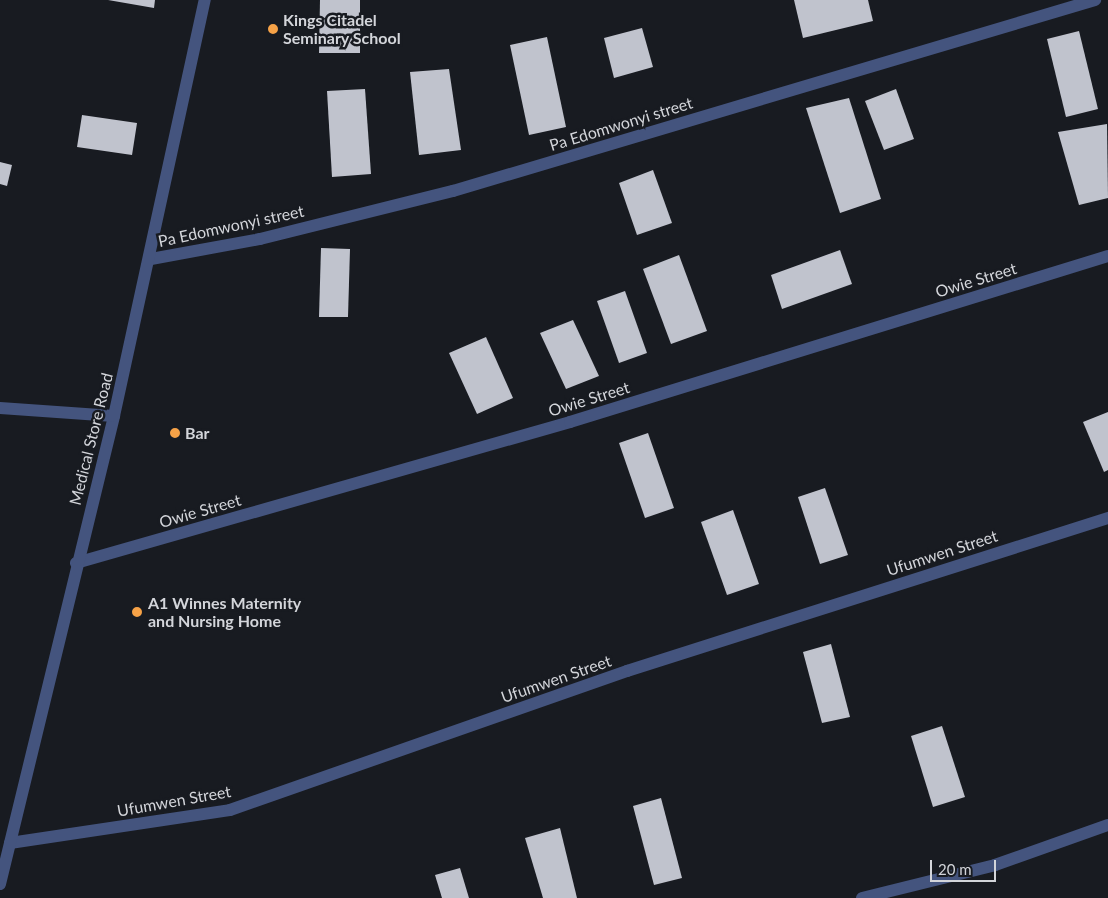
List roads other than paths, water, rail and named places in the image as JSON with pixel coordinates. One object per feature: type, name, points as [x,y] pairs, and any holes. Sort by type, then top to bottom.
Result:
[{"type":"street","name":"Medical Store Road","points":[[0,884],[76,563],[114,416],[151,259],[205,0]]},
{"type":"street","name":"Pa Edomwonyi street","points":[[151,259],[260,239],[453,191],[1095,0]]},
{"type":"street","name":"Owie Street","points":[[76,563],[570,422],[1108,256]]},
{"type":"street","points":[[0,408],[114,416]]},
{"type":"street","name":"Ufumwen Street","points":[[10,843],[230,810],[627,671],[1108,518]]},
{"type":"street","points":[[862,898],[995,865],[1108,826]]},
{"type":"place","name":"Kings Citadel Seminary School","points":[[273,29]]},
{"type":"place","name":"Bar","points":[[175,433]]},
{"type":"place","name":"A1 Winnes Maternity and Nursing Home","points":[[137,612]]}]
